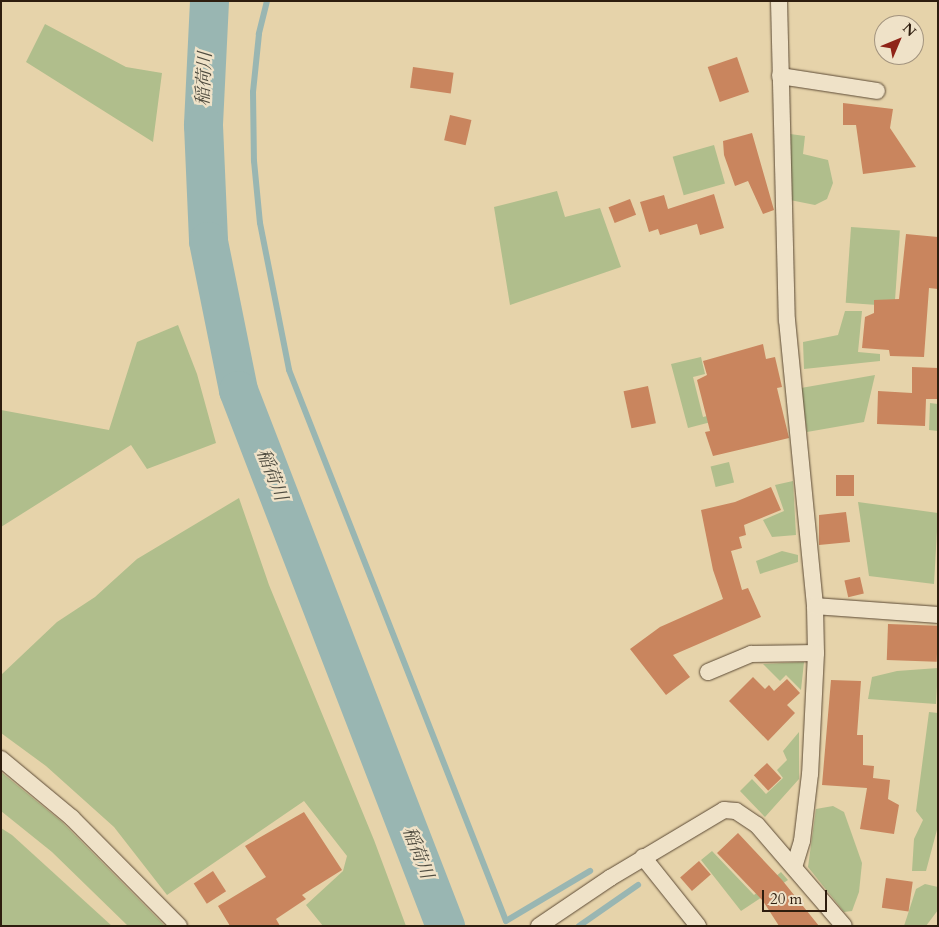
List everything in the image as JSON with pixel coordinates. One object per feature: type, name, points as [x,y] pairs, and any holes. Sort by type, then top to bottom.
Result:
[{"type":"street","points":[[779,1],[787,320],[815,606],[816,653],[810,774],[802,841],[794,866]]},
{"type":"street","points":[[780,76],[877,91]]},
{"type":"street","points":[[815,606],[938,615]]},
{"type":"street","points":[[708,672],[751,654],[816,653]]},
{"type":"street","points":[[1,759],[72,818],[179,926]]},
{"type":"street","points":[[539,926],[643,857],[712,814],[724,810],[736,811],[757,825],[844,926]]},
{"type":"street","points":[[643,857],[698,926]]},
{"type":"green space","points":[[45,24],[126,67],[162,73],[153,142],[26,62]]},
{"type":"green space","points":[[790,134],[805,136],[803,154],[828,160],[833,183],[827,199],[815,205],[790,200]]},
{"type":"green space","points":[[714,145],[725,183],[684,195],[673,157]]},
{"type":"green space","points":[[557,191],[565,217],[600,208],[621,267],[510,305],[494,207]]},
{"type":"green space","points":[[851,227],[900,230],[895,306],[846,303]]},
{"type":"green space","points":[[845,311],[862,311],[858,352],[880,354],[880,361],[804,369],[803,342],[838,335]]},
{"type":"green space","points":[[178,325],[197,374],[216,443],[147,469],[131,445],[1,527],[1,410],[109,430],[137,342]]},
{"type":"green space","points":[[701,357],[705,374],[693,377],[703,417],[732,410],[734,416],[688,428],[671,364]]},
{"type":"green space","points":[[875,375],[864,422],[807,432],[801,388]]},
{"type":"green space","points":[[930,403],[938,404],[938,431],[929,430]]},
{"type":"green space","points":[[729,462],[734,482],[716,487],[711,467]]},
{"type":"green space","points":[[793,481],[796,535],[772,537],[763,520],[784,511],[775,485]]},
{"type":"green space","points":[[239,498],[269,585],[374,840],[406,926],[323,926],[306,905],[343,871],[347,856],[304,801],[167,895],[114,827],[46,766],[1,733],[1,675],[57,622],[95,597],[137,559]]},
{"type":"green space","points":[[858,502],[938,513],[934,584],[869,576]]},
{"type":"green space","points":[[782,551],[798,555],[798,562],[760,574],[756,561]]},
{"type":"green space","points":[[804,662],[801,690],[786,675],[780,681],[763,664]]},
{"type":"green space","points":[[938,668],[936,704],[868,699],[872,677],[897,671]]},
{"type":"green space","points":[[929,712],[938,713],[938,826],[926,871],[912,871],[914,839],[923,820],[916,811]]},
{"type":"green space","points":[[799,732],[799,779],[765,817],[740,791],[752,779],[766,794],[783,778],[777,770],[787,760],[783,751]]},
{"type":"green space","points":[[1,772],[62,822],[165,926],[128,926],[52,852],[1,811]]},
{"type":"green space","points":[[833,806],[844,812],[862,863],[859,892],[852,911],[844,912],[808,867],[816,809]]},
{"type":"green space","points":[[1,828],[12,835],[112,926],[1,926]]},
{"type":"green space","points":[[712,851],[754,895],[781,872],[788,880],[741,911],[701,860]]},
{"type":"green space","points":[[925,884],[938,887],[938,910],[926,926],[904,926],[916,889]]},
{"type":"building","points":[[737,57],[749,92],[720,102],[708,67]]},
{"type":"building","points":[[413,67],[454,73],[451,94],[410,88]]},
{"type":"building","points":[[843,103],[893,109],[890,128],[916,167],[863,174],[856,125],[843,125]]},
{"type":"building","points":[[450,115],[471,120],[466,145],[444,140]]},
{"type":"building","points":[[752,133],[774,210],[763,214],[748,181],[735,186],[724,155],[723,141]]},
{"type":"building","points":[[714,194],[724,228],[700,235],[697,224],[660,235],[658,229],[649,232],[640,202],[664,195],[668,209]]},
{"type":"building","points":[[630,199],[636,215],[615,223],[609,207]]},
{"type":"building","points":[[906,234],[938,237],[938,289],[929,288],[924,357],[890,356],[889,350],[862,348],[865,317],[874,313],[874,300],[899,299]]},
{"type":"building","points":[[763,344],[766,359],[775,357],[782,387],[777,388],[789,438],[713,456],[705,432],[710,431],[697,380],[707,375],[703,361]]},
{"type":"building","points":[[912,367],[938,368],[938,399],[926,399],[925,426],[877,424],[878,391],[912,393]]},
{"type":"building","points":[[648,386],[656,423],[631,428],[624,391]]},
{"type":"building","points":[[836,475],[854,475],[854,496],[836,496]]},
{"type":"building","points":[[771,487],[781,510],[744,525],[746,535],[739,537],[742,548],[731,551],[742,590],[748,588],[761,617],[673,655],[690,677],[666,695],[630,649],[660,627],[723,599],[713,570],[701,510],[735,502]]},
{"type":"building","points":[[846,512],[850,542],[819,545],[819,515]]},
{"type":"building","points":[[860,577],[864,594],[848,597],[844,581]]},
{"type":"building","points":[[888,624],[938,626],[937,662],[887,660]]},
{"type":"building","points":[[753,677],[765,689],[769,685],[774,691],[787,679],[800,693],[787,705],[795,713],[768,741],[729,701]]},
{"type":"building","points":[[831,680],[861,681],[857,735],[863,735],[863,765],[874,766],[873,778],[890,780],[888,799],[899,805],[894,834],[860,829],[867,788],[822,785]]},
{"type":"building","points":[[767,763],[781,778],[768,791],[754,775]]},
{"type":"building","points":[[304,812],[342,870],[302,895],[306,899],[276,919],[280,926],[230,926],[218,906],[266,877],[245,846]]},
{"type":"building","points":[[738,833],[782,880],[819,926],[779,926],[763,901],[717,853]]},
{"type":"building","points":[[699,861],[711,875],[692,891],[680,877]]},
{"type":"building","points":[[213,871],[226,891],[207,904],[194,884]]},
{"type":"building","points":[[886,878],[913,882],[909,911],[882,908]]},
{"type":"waterway","name":"稲荷川","points":[[209,1],[203,125],[208,241],[238,390],[445,926]]},
{"type":"waterway","points":[[267,1],[259,34],[253,92],[254,161],[260,223],[289,370],[506,921],[590,871]]},
{"type":"waterway","points":[[579,926],[638,885]]}]
